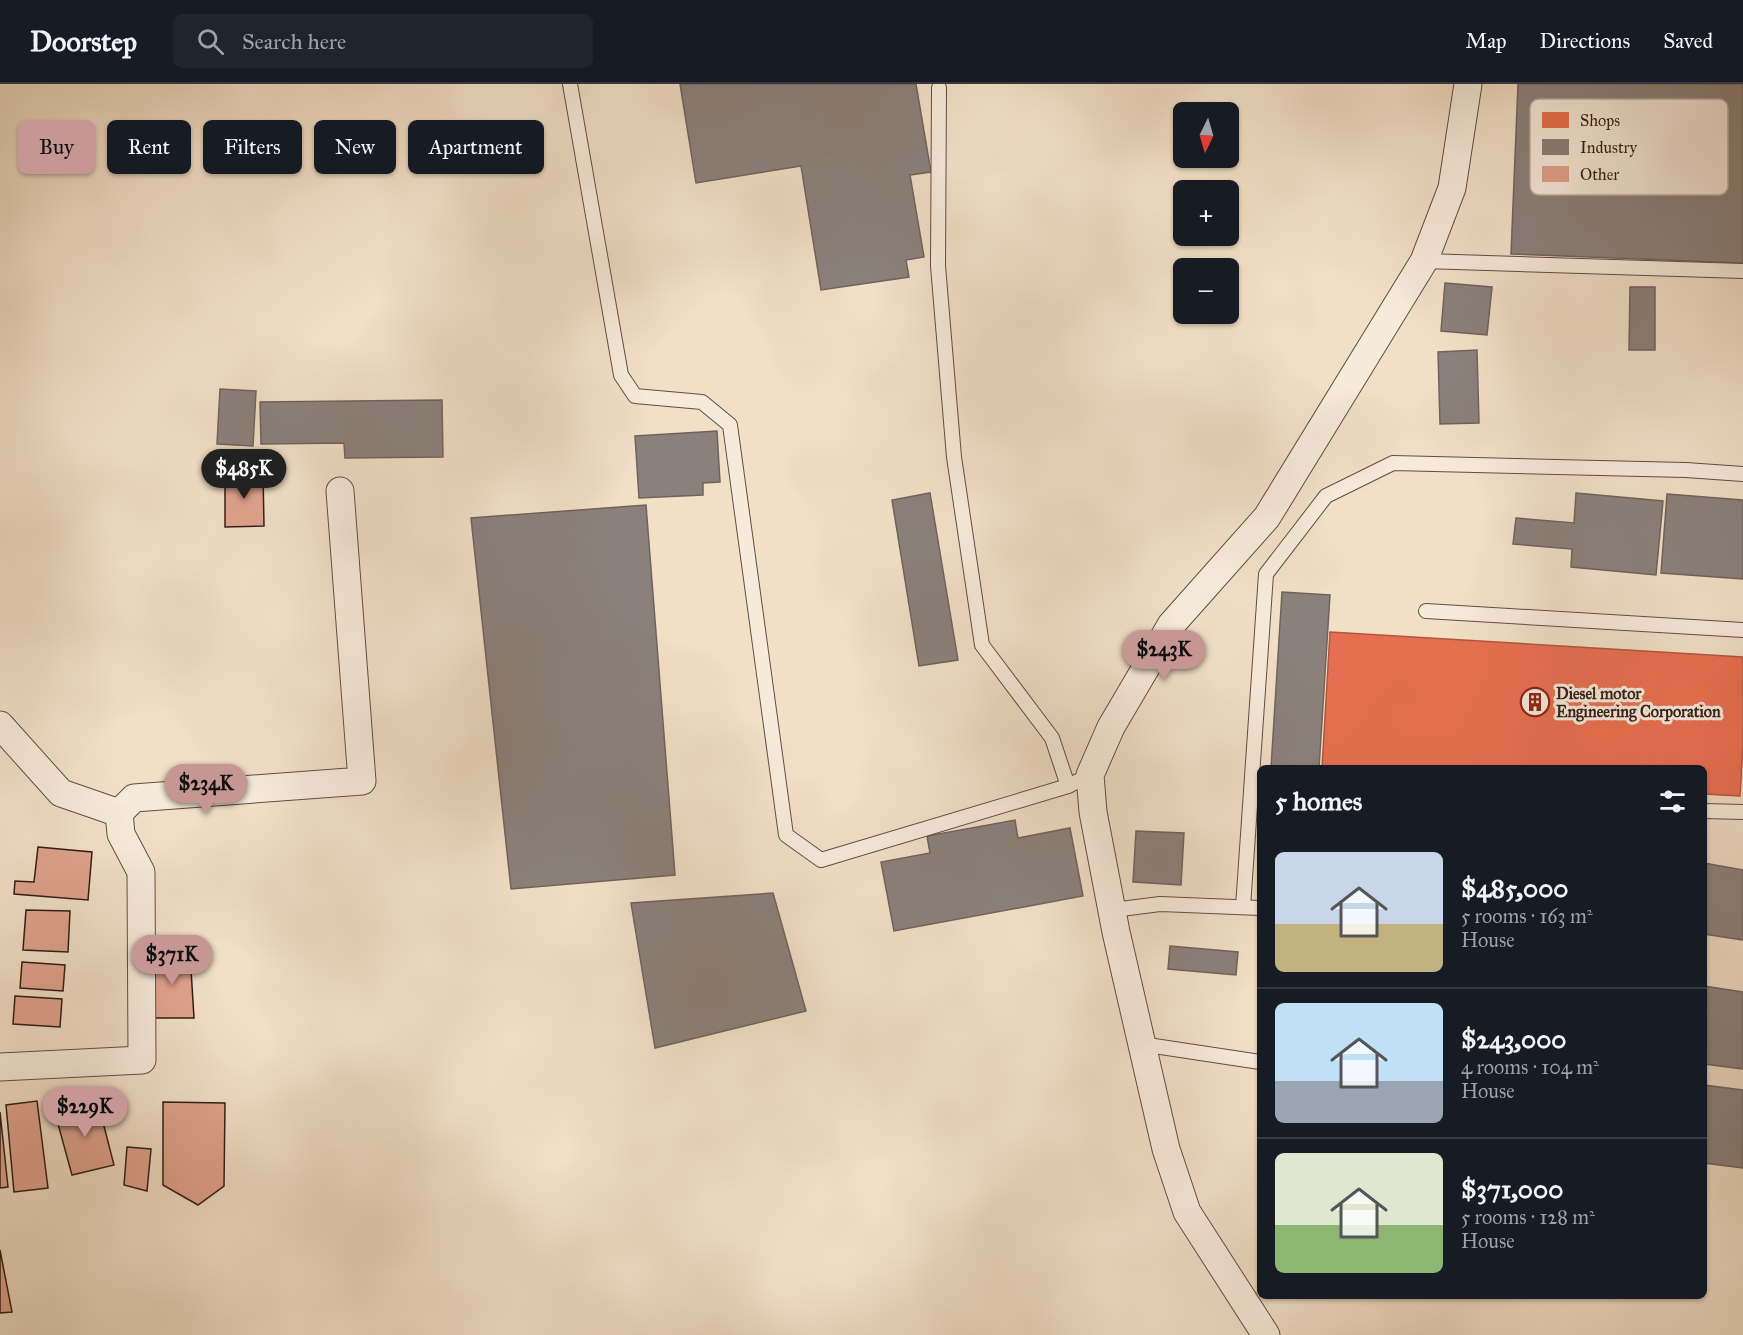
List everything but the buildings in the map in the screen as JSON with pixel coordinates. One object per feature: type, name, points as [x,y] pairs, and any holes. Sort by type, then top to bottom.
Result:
[{"type":"street","points":[[1266,1335],[1187,1212],[1166,1149],[1141,1044],[1093,812],[1079,780],[1171,625],[1267,517],[1424,261],[1452,188],[1468,84]]},
{"type":"street","points":[[119,813],[134,798],[362,781],[340,491]]},
{"type":"street","points":[[0,725],[61,794],[119,813]]},
{"type":"street","points":[[0,1067],[142,1060],[141,872],[121,834],[119,813]]},
{"type":"lane","points":[[570,84],[621,375],[635,396],[702,402],[730,425],[786,834],[821,860],[1079,780],[1052,738],[982,645],[954,456],[938,266],[939,88]]},
{"type":"lane","points":[[1424,261],[1743,271]]},
{"type":"lane","points":[[1243,907],[1266,574],[1326,496],[1393,463],[1686,470],[1743,474]]},
{"type":"lane","points":[[1426,611],[1743,630]]},
{"type":"lane","points":[[1707,811],[1743,813]]},
{"type":"lane","points":[[1113,910],[1160,904],[1257,908]]},
{"type":"lane","points":[[1141,1044],[1257,1062]]},
{"type":"place","name":"Diesel motor Engineering Corporation","points":[[1535,702]]}]
